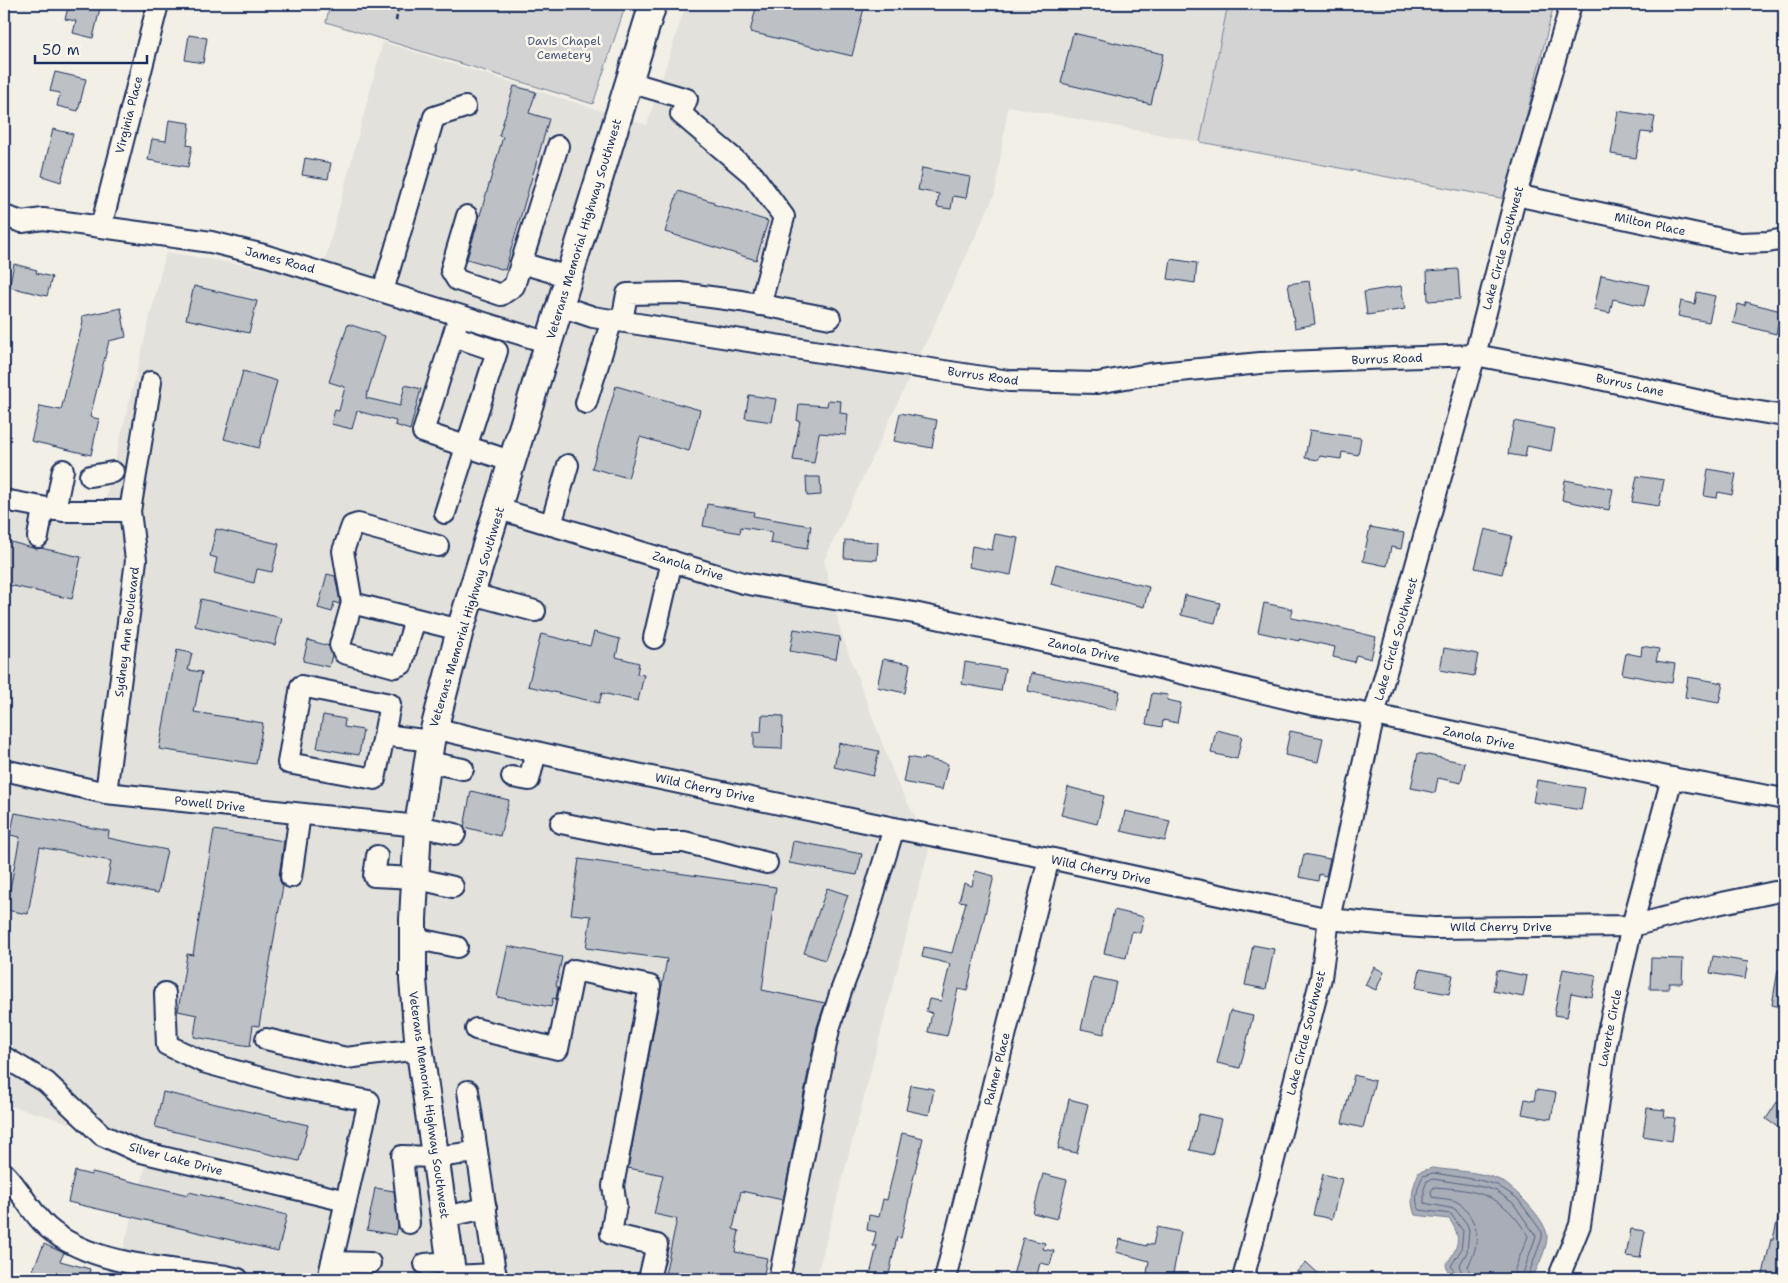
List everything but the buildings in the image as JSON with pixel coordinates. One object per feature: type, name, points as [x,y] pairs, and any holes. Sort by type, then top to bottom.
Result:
[{"type":"main road","name":"Veterans Memorial Highway Southwest","points":[[445,1270],[444,1217],[419,1049],[413,980],[412,938],[418,826],[431,744],[460,630],[499,510],[653,4]]},
{"type":"street","name":"Virginia Place","points":[[101,227],[158,4]]},
{"type":"street","name":"Lake Circle Southwest","points":[[1243,1279],[1321,978],[1329,919],[1374,716],[1475,355],[1516,195],[1571,4]]},
{"type":"street","points":[[629,82],[687,99],[681,114],[753,175],[784,217],[760,305]]},
{"type":"street","points":[[383,291],[434,117],[465,107]]},
{"type":"street","points":[[467,216],[451,270],[457,280],[502,295],[514,286],[558,146]]},
{"type":"street","name":"Milton Place","points":[[1516,195],[1740,243],[1768,242],[1784,239]]},
{"type":"street","name":"James Road","points":[[4,216],[22,222],[43,219],[211,242],[264,255],[549,343]]},
{"type":"street","points":[[521,263],[569,277]]},
{"type":"street","points":[[586,403],[627,294],[680,293],[830,318]]},
{"type":"street","name":"Burrus Road","points":[[560,306],[593,316],[1009,381],[1097,383],[1148,374],[1250,364],[1475,355]]},
{"type":"street","points":[[460,315],[423,432],[513,462]]},
{"type":"street","points":[[445,513],[497,351],[453,336]]},
{"type":"street","name":"Burrus Lane","points":[[1475,355],[1610,381],[1720,405],[1784,416]]},
{"type":"street","name":"Sydney Ann Boulevard","points":[[106,793],[136,560],[130,510],[151,382]]},
{"type":"street","points":[[551,525],[568,464]]},
{"type":"street","points":[[38,536],[63,470]]},
{"type":"street","points":[[90,476],[113,472]]},
{"type":"street","points":[[4,500],[63,511],[130,510]]},
{"type":"street","name":"Zanola Drive","points":[[499,510],[743,583],[914,612],[1315,705],[1784,799]]},
{"type":"street","points":[[415,619],[402,664],[395,667],[344,653],[340,645],[352,603],[343,551],[352,526],[358,524],[438,546]]},
{"type":"street","points":[[654,638],[672,561]]},
{"type":"street","points":[[472,594],[535,611]]},
{"type":"street","points":[[352,603],[460,630]]},
{"type":"street","points":[[301,686],[390,704],[384,735],[375,779],[288,763],[301,686]]},
{"type":"street","points":[[384,735],[431,744],[462,769]]},
{"type":"street","name":"Wild Cherry Drive","points":[[431,744],[536,752],[573,767],[1049,858],[1329,919],[1434,928],[1632,926],[1717,904],[1775,892]]},
{"type":"street","points":[[520,779],[536,752]]},
{"type":"street","name":"Powell Drive","points":[[4,770],[173,806],[300,814],[418,826],[455,834]]},
{"type":"street","name":"Laverte Circle","points":[[1558,1279],[1580,1225],[1608,1032],[1632,926],[1672,778]]},
{"type":"street","points":[[291,877],[300,814]]},
{"type":"street","points":[[561,823],[654,842],[684,842],[767,863]]},
{"type":"street","points":[[780,1279],[829,1029],[840,991],[857,949],[894,828]]},
{"type":"street","points":[[377,856],[374,876],[415,878],[453,886]]},
{"type":"street","name":"Palmer Place","points":[[946,1279],[1049,858]]},
{"type":"street","points":[[412,938],[457,947]]},
{"type":"street","points":[[476,1029],[558,1048],[574,970],[650,986],[618,1149],[613,1186],[616,1205],[611,1234],[657,1245],[649,1279]]},
{"type":"street","points":[[165,993],[166,1045],[203,1062],[290,1086],[369,1101],[330,1270],[370,1263]]},
{"type":"street","points":[[266,1039],[346,1058],[419,1049]]},
{"type":"street","name":"Silver Lake Drive","points":[[4,1057],[46,1082],[102,1135],[136,1151],[346,1201]]},
{"type":"street","points":[[445,1270],[496,1277],[468,1091]]},
{"type":"street","points":[[410,1223],[402,1156],[435,1157],[477,1152]]},
{"type":"street","points":[[4,1173],[46,1226],[72,1244],[117,1260],[238,1279]]},
{"type":"street","points":[[444,1217],[486,1208]]},
{"type":"path","points":[[396,21],[399,4]]},
{"type":"shaded area","points":[[686,4],[1228,4],[1200,142],[1008,106],[995,194],[824,561],[841,633],[897,783],[930,845],[816,1279],[115,1279],[151,1146],[4,1104],[4,498],[100,521],[166,252],[270,269],[319,283],[383,42],[647,125]]},
{"type":"green space","name":"Davis Chapel Cemetery","points":[[330,4],[626,4],[593,104],[326,22]]},
{"type":"green space","points":[[1228,4],[1554,4],[1506,199],[1200,142]]},
{"type":"water","points":[[1432,1168],[1475,1173],[1500,1180],[1529,1205],[1542,1222],[1547,1237],[1541,1259],[1531,1279],[1456,1279],[1449,1275],[1446,1265],[1454,1253],[1457,1242],[1453,1226],[1449,1219],[1415,1215],[1412,1204],[1419,1172]]}]
